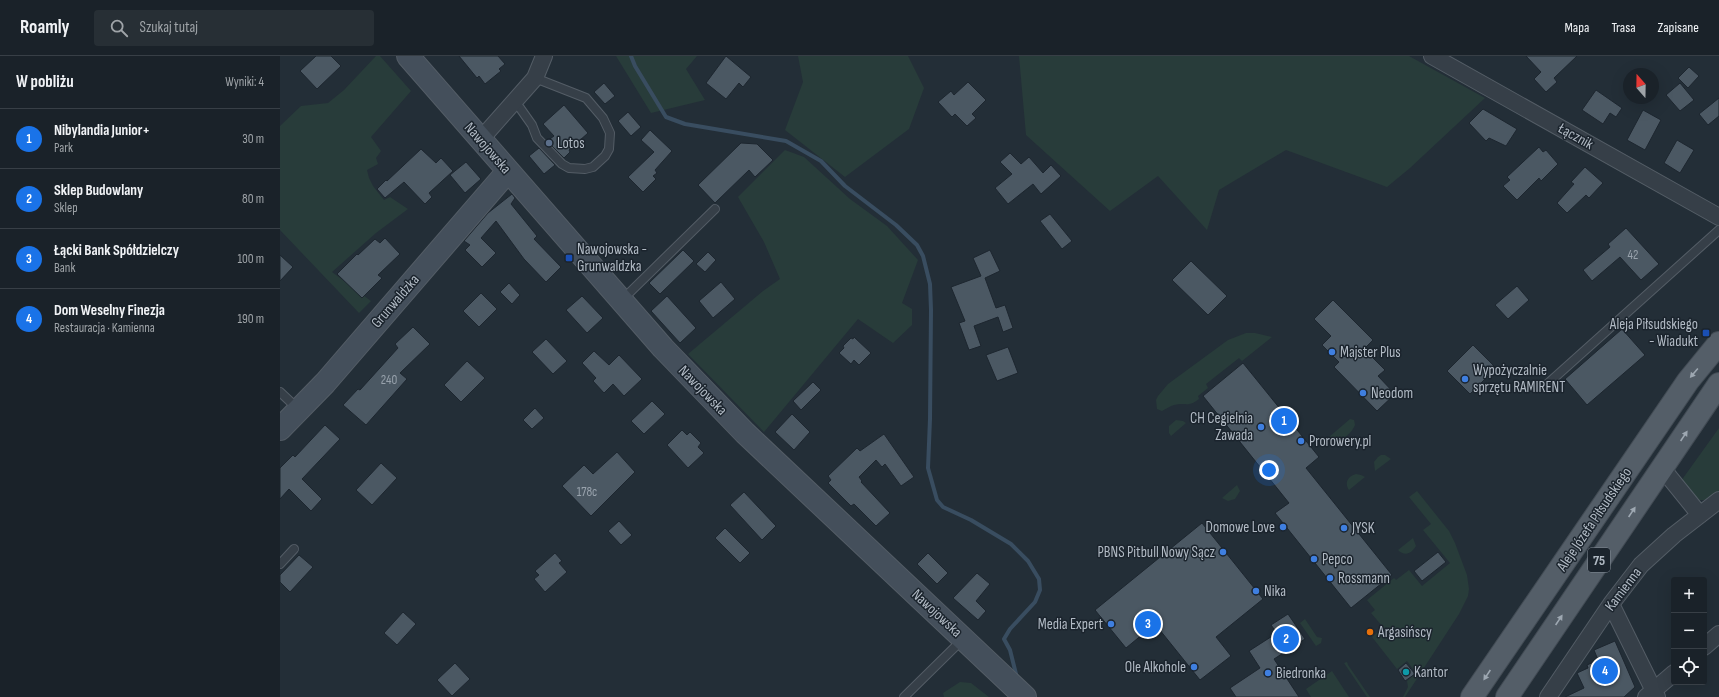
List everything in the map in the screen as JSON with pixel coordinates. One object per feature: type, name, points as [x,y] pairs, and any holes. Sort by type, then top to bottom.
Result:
[{"type":"main road","name":"Aleje Józefa Piłsudskiego","points":[[1472,697],[1688,381],[1719,343]]},
{"type":"main road","name":"Aleje Józefa Piłsudskiego","points":[[1507,697],[1719,384]]},
{"type":"street","name":"Nawojowska","points":[[408,56],[663,348],[745,433],[1025,697]]},
{"type":"street","points":[[481,139],[535,78],[544,56]]},
{"type":"street","name":"Łącznik","points":[[1432,56],[1719,217]]},
{"type":"street","name":"Grunwaldzka","points":[[280,429],[325,383],[508,172]]},
{"type":"street","points":[[1662,468],[1700,515]]},
{"type":"street","name":"Kamienna","points":[[1548,697],[1611,604],[1641,565],[1674,535],[1719,500]]},
{"type":"street","points":[[1611,604],[1652,695],[1671,676]]},
{"type":"street","points":[[1707,644],[1719,634]]},
{"type":"lane","points":[[514,102],[532,125],[537,138],[562,164],[569,168],[585,169],[596,164],[605,156],[609,149],[610,133],[603,118],[586,98],[535,78]]},
{"type":"lane","points":[[622,301],[715,209]]},
{"type":"lane","points":[[1544,387],[1719,230]]},
{"type":"lane","points":[[280,392],[299,410]]},
{"type":"lane","points":[[280,564],[294,549]]},
{"type":"lane","points":[[904,697],[964,639]]},
{"type":"green space","points":[[376,56],[380,56],[411,91],[371,137],[381,151],[376,158],[378,164],[367,170],[373,186],[384,200],[390,197],[408,209],[376,233],[332,272],[371,301],[359,313],[280,230],[280,126],[301,106],[328,103],[344,90]]},
{"type":"green space","points":[[616,56],[697,56],[686,69],[705,100],[651,113]]},
{"type":"green space","points":[[798,56],[908,56],[924,88],[909,129],[845,177],[785,130],[803,82]]},
{"type":"green space","points":[[1019,56],[1409,56],[1485,98],[1410,168],[1387,187],[1286,150],[1219,190],[1207,230],[1158,176],[1110,211],[1026,135]]},
{"type":"green space","points":[[785,150],[804,157],[850,199],[887,226],[918,260],[902,303],[912,309],[912,325],[893,343],[858,319],[764,432],[688,354],[763,291],[780,279],[764,242],[738,197]]},
{"type":"green space","points":[[1246,333],[1255,333],[1272,337],[1242,361],[1239,358],[1206,384],[1208,388],[1198,396],[1199,399],[1195,402],[1174,405],[1162,411],[1157,409],[1156,400],[1168,384],[1228,340]]},
{"type":"green space","points":[[1350,419],[1354,420],[1355,425],[1351,432],[1344,438],[1336,440],[1329,437]]},
{"type":"green space","points":[[1176,420],[1186,423],[1171,436],[1169,433],[1169,426]]},
{"type":"green space","points":[[1719,428],[1719,492],[1708,500],[1697,500],[1681,481]]},
{"type":"green space","points":[[1381,455],[1385,455],[1391,459],[1375,471],[1374,462]]},
{"type":"green space","points":[[1356,474],[1365,477],[1349,490],[1347,482],[1351,476]]},
{"type":"green space","points":[[1237,485],[1240,491],[1235,499],[1228,501],[1222,498]]},
{"type":"green space","points":[[1417,491],[1449,531],[1467,575],[1469,589],[1468,596],[1459,614],[1405,697],[1403,697],[1408,687],[1407,681],[1416,673],[1407,661],[1397,669],[1372,637],[1383,627],[1371,613],[1375,610],[1367,600],[1394,578],[1396,580],[1409,570],[1422,586],[1450,563],[1423,530],[1431,524],[1409,497]]},
{"type":"green space","points":[[1413,538],[1416,546],[1412,551],[1406,554],[1398,550]]},
{"type":"green space","points":[[1305,619],[1317,637],[1322,638],[1321,643],[1316,646],[1300,623]]},
{"type":"green space","points":[[1347,662],[1370,697],[1367,697],[1344,663]]},
{"type":"green space","points":[[1332,671],[1349,697],[1311,697],[1306,689]]},
{"type":"green space","points":[[960,682],[971,683],[989,697],[944,697],[943,693]]},
{"type":"building","points":[[316,56],[331,56],[341,66],[317,89],[300,71]]},
{"type":"building","points":[[459,56],[498,56],[505,64],[499,69],[501,71],[485,84],[479,76],[477,78]]},
{"type":"building","points":[[726,56],[751,77],[743,87],[739,83],[726,99],[706,83]]},
{"type":"building","points":[[1526,56],[1577,56],[1554,78],[1557,82],[1546,92],[1534,79],[1541,72]]},
{"type":"building","points":[[1689,67],[1699,76],[1688,88],[1678,78]]},
{"type":"building","points":[[968,82],[986,100],[972,114],[976,118],[967,126],[955,114],[952,117],[938,102],[951,91],[954,95]]},
{"type":"building","points":[[604,83],[615,96],[605,104],[594,92]]},
{"type":"building","points":[[1680,83],[1694,100],[1680,111],[1666,95]]},
{"type":"building","points":[[1596,90],[1622,108],[1616,117],[1610,113],[1603,124],[1582,110]]},
{"type":"building","points":[[1719,98],[1719,116],[1708,125],[1699,114]]},
{"type":"building","points":[[564,105],[588,133],[569,150],[570,152],[564,158],[547,141],[554,136],[543,124]]},
{"type":"building","points":[[1483,109],[1517,129],[1506,146],[1489,138],[1486,141],[1469,123]]},
{"type":"building","points":[[1643,110],[1661,120],[1645,150],[1627,140]]},
{"type":"building","points":[[628,112],[641,127],[631,136],[618,121]]},
{"type":"building","points":[[650,130],[672,151],[655,170],[657,173],[653,176],[656,179],[643,192],[628,177],[654,152],[641,140]]},
{"type":"building","points":[[1677,140],[1694,150],[1680,173],[1664,163]]},
{"type":"building","points":[[741,143],[757,144],[773,160],[755,177],[749,170],[715,203],[698,185]]},
{"type":"building","points":[[1539,147],[1543,152],[1546,150],[1558,164],[1541,181],[1539,178],[1517,200],[1503,186],[1510,180],[1507,177]]},
{"type":"building","points":[[539,148],[555,165],[544,174],[529,156]]},
{"type":"building","points":[[421,149],[436,163],[441,158],[453,171],[429,193],[432,197],[425,204],[404,182],[385,198],[377,189]]},
{"type":"building","points":[[1010,153],[1021,164],[1029,157],[1043,173],[1051,165],[1061,176],[1041,194],[1033,184],[1008,204],[995,188],[1012,174],[1000,162]]},
{"type":"building","points":[[466,162],[481,179],[465,193],[450,175]]},
{"type":"building","points":[[1585,167],[1603,183],[1589,198],[1586,195],[1567,213],[1557,203],[1574,184],[1571,182]]},
{"type":"building","points":[[512,194],[515,198],[511,204],[537,236],[534,239],[561,267],[546,282],[524,259],[496,221],[481,238],[496,253],[482,267],[465,250],[470,245],[464,241],[488,213]]},
{"type":"building","points":[[1050,214],[1072,241],[1062,249],[1040,221]]},
{"type":"building","points":[[1626,228],[1659,264],[1641,280],[1620,257],[1592,281],[1583,270],[1610,247],[1608,244]]},
{"type":"building","points":[[385,238],[400,254],[378,275],[382,278],[362,298],[337,274],[375,239],[380,243]]},
{"type":"building","points":[[683,250],[694,261],[660,294],[649,283]]},
{"type":"building","points":[[990,250],[1000,271],[985,278],[996,308],[1005,305],[1013,328],[1003,332],[998,317],[974,326],[981,346],[969,350],[959,323],[965,321],[951,287],[981,276],[973,258]]},
{"type":"building","points":[[708,252],[716,260],[705,272],[696,264]]},
{"type":"building","points":[[280,255],[293,267],[280,281]]},
{"type":"building","points":[[1191,261],[1227,296],[1208,315],[1172,280]]},
{"type":"building","points":[[721,282],[735,299],[713,318],[699,301]]},
{"type":"building","points":[[509,283],[520,295],[512,304],[500,292]]},
{"type":"building","points":[[1517,286],[1529,300],[1508,319],[1495,305]]},
{"type":"building","points":[[481,293],[497,309],[479,327],[463,311]]},
{"type":"building","points":[[582,296],[603,318],[587,333],[566,310]]},
{"type":"building","points":[[667,296],[696,328],[680,343],[651,311]]},
{"type":"building","points":[[1333,300],[1373,340],[1364,349],[1385,370],[1378,376],[1395,394],[1377,411],[1334,367],[1339,362],[1322,345],[1331,336],[1314,319]]},
{"type":"building","points":[[413,327],[430,344],[400,373],[407,379],[366,425],[343,405],[358,389],[360,390],[398,348],[395,344]]},
{"type":"building","points":[[1622,329],[1645,355],[1587,405],[1565,379]]},
{"type":"building","points":[[854,337],[871,353],[859,365],[854,360],[851,364],[839,353],[844,348],[843,346]]},
{"type":"building","points":[[546,339],[567,361],[553,374],[532,352]]},
{"type":"building","points":[[1473,345],[1496,368],[1470,394],[1447,371]]},
{"type":"building","points":[[1008,347],[1018,373],[997,381],[986,355]]},
{"type":"building","points":[[594,351],[609,365],[619,355],[642,379],[624,396],[613,384],[604,393],[593,381],[596,378],[582,363]]},
{"type":"building","points":[[467,361],[485,378],[461,402],[444,385]]},
{"type":"building","points":[[1243,363],[1319,457],[1306,468],[1392,575],[1351,608],[1275,513],[1289,503],[1203,396]]},
{"type":"building","points":[[813,382],[821,390],[801,410],[793,401]]},
{"type":"building","points":[[652,401],[665,414],[644,434],[631,421]]},
{"type":"building","points":[[535,408],[544,418],[532,429],[523,420]]},
{"type":"building","points":[[792,414],[810,432],[794,450],[775,432]]},
{"type":"building","points":[[325,425],[340,439],[302,479],[322,499],[311,511],[289,489],[280,499],[280,468],[293,455],[295,457]]},
{"type":"building","points":[[682,430],[687,435],[690,432],[701,443],[698,447],[704,453],[688,468],[667,445]]},
{"type":"building","points":[[884,434],[914,477],[901,486],[885,464],[882,467],[876,460],[859,477],[862,481],[861,482],[890,513],[876,526],[854,504],[851,506],[828,483],[831,480],[828,476],[857,448],[860,451]]},
{"type":"building","points":[[617,452],[635,472],[591,516],[562,486],[584,465],[593,474]]},
{"type":"building","points":[[381,463],[397,478],[372,505],[356,490]]},
{"type":"building","points":[[744,492],[776,526],[762,540],[730,505]]},
{"type":"building","points":[[619,521],[632,535],[621,545],[608,531]]},
{"type":"building","points":[[1202,523],[1263,599],[1216,637],[1231,656],[1200,680],[1155,624],[1126,648],[1095,610]]},
{"type":"building","points":[[725,528],[750,553],[740,563],[715,538]]},
{"type":"building","points":[[1438,552],[1446,562],[1422,581],[1414,571]]},
{"type":"building","points":[[555,553],[562,561],[559,563],[567,572],[545,592],[534,579],[539,575],[535,571]]},
{"type":"building","points":[[928,553],[948,573],[937,584],[917,564]]},
{"type":"building","points":[[299,555],[313,567],[290,592],[280,582],[280,575]]},
{"type":"building","points":[[977,573],[990,584],[976,601],[986,611],[978,620],[953,598]]},
{"type":"building","points":[[403,612],[416,624],[397,645],[384,633]]},
{"type":"building","points":[[1288,614],[1305,639],[1274,659],[1299,697],[1236,697],[1230,688],[1260,668],[1249,651],[1277,633],[1271,625]]},
{"type":"building","points":[[1615,641],[1635,687],[1624,697],[1565,697],[1584,688],[1577,673],[1588,668],[1587,665],[1598,660],[1594,650]]},
{"type":"building","points":[[455,663],[470,679],[452,696],[437,680]]},
{"type":"building","name":"Kantor","points":[[1406,663],[1415,674],[1405,681],[1398,670]]},
{"type":"waterway","points":[[631,56],[635,66],[666,117],[685,124],[786,141],[821,161],[845,186],[896,225],[917,245],[923,256],[930,284],[930,419],[928,468],[937,500],[943,507],[971,520],[1011,544],[1028,561],[1039,579],[1040,590],[1035,602],[1010,629],[1004,639],[1010,650],[1017,678]]},
{"type":"place","name":"Lotos","points":[[549,143]]},
{"type":"place","name":"Nawojowska - Grunwaldzka","points":[[569,258]]},
{"type":"place","name":"Aleja Piłsudskiego - Wiadukt","points":[[1706,333]]},
{"type":"place","name":"Majster Plus","points":[[1332,352]]},
{"type":"place","name":"Wypożyczalnie sprzętu RAMIRENT","points":[[1465,379]]},
{"type":"place","name":"Neodom","points":[[1363,393]]},
{"type":"place","name":"Nibylandia Junior+","points":[[1284,421]]},
{"type":"place","name":"CH Cegielnia Zawada","points":[[1261,427]]},
{"type":"place","name":"Prorowery.pl","points":[[1301,441]]},
{"type":"place","name":"Domowe Love","points":[[1283,527]]},
{"type":"place","name":"JYSK","points":[[1344,528]]},
{"type":"place","name":"PBNS Pitbull Nowy Sącz","points":[[1223,552]]},
{"type":"place","name":"Pepco","points":[[1314,559]]},
{"type":"place","name":"Rossmann","points":[[1330,578]]},
{"type":"place","name":"Nika","points":[[1256,591]]},
{"type":"place","name":"Media Expert","points":[[1111,624]]},
{"type":"place","name":"Łącki Bank Spółdzielczy","points":[[1148,624]]},
{"type":"place","name":"Argasińscy","points":[[1370,632]]},
{"type":"place","name":"Sklep Budowlany","points":[[1286,639]]},
{"type":"place","name":"Ole Alkohole","points":[[1194,667]]},
{"type":"place","name":"Dom Weselny Finezja","points":[[1605,671]]},
{"type":"place","name":"Kantor","points":[[1406,672]]},
{"type":"place","name":"Biedronka","points":[[1268,673]]}]
